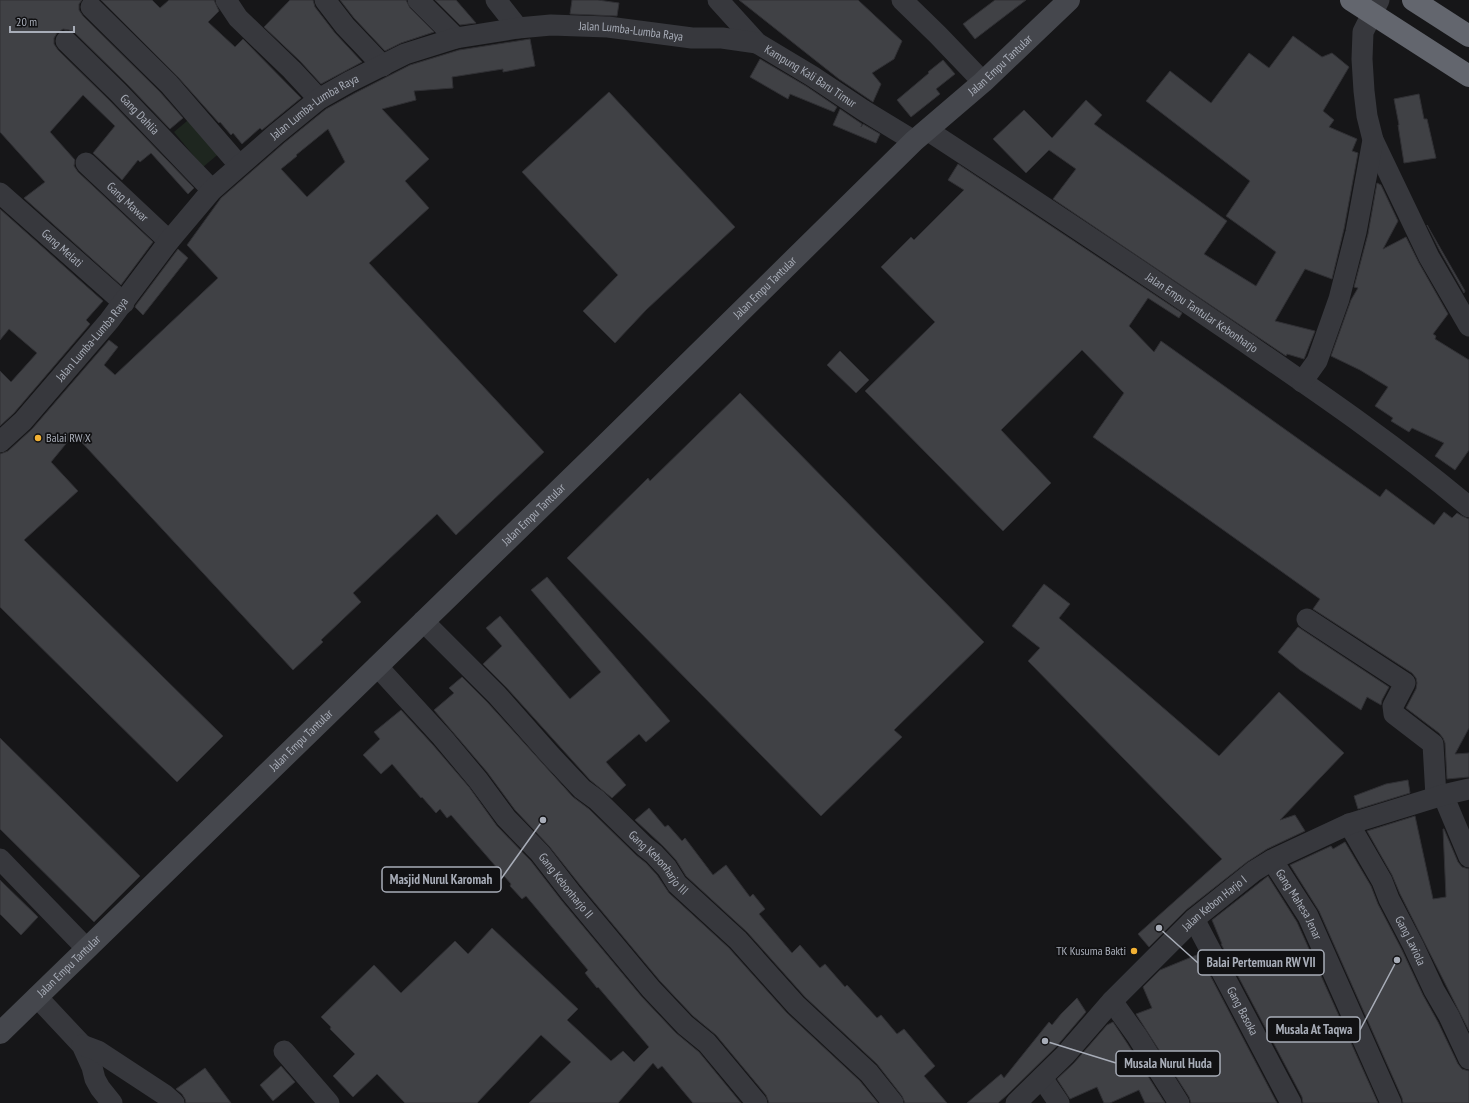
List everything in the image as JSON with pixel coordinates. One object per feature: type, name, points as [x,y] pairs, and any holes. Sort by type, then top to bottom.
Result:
[{"type":"highway","points":[[1351,0],[1469,76]]},
{"type":"highway","points":[[1412,0],[1469,36]]},
{"type":"street","points":[[226,0],[238,18],[292,70],[319,99]]},
{"type":"street","points":[[325,0],[345,26],[383,66]]},
{"type":"street","points":[[418,0],[456,38]]},
{"type":"street","points":[[496,0],[518,28]]},
{"type":"street","name":"Kampung Kali Baru Timur","points":[[718,0],[757,43],[921,135]]},
{"type":"street","points":[[902,0],[983,82]]},
{"type":"street","points":[[1379,0],[1363,32],[1362,59],[1364,91],[1367,116],[1373,140],[1429,257],[1469,326]]},
{"type":"street","name":"Jalan Empu Tantular","points":[[0,1032],[600,450],[921,135],[983,82],[1061,3]]},
{"type":"street","points":[[91,7],[169,84],[239,165]]},
{"type":"street","name":"Jalan Lumba-Lumba Raya","points":[[1,439],[23,421],[124,304],[170,241],[212,190],[239,165],[319,99],[349,82],[405,54],[456,38],[551,24],[608,27],[692,38],[722,38],[757,43]]},
{"type":"street","name":"Gang Dahlia","points":[[66,41],[118,92],[212,190]]},
{"type":"street","name":"Jalan Empu Tantular Kebonharjo","points":[[921,135],[1115,254],[1302,382],[1430,474],[1469,507]]},
{"type":"street","points":[[1302,382],[1317,361],[1339,299],[1356,232],[1373,140]]},
{"type":"street","name":"Gang Mawar","points":[[86,163],[170,241]]},
{"type":"street","name":"Gang Melati","points":[[0,193],[124,304]]},
{"type":"street","points":[[1307,619],[1405,683],[1393,706],[1394,714],[1433,744],[1440,796],[1469,858]]},
{"type":"street","name":"Gang Kebonharjo III","points":[[424,621],[497,695],[582,789],[597,800],[654,854],[667,868],[677,884],[738,940],[796,1005],[869,1073],[893,1103]]},
{"type":"street","name":"Gang Kebonharjo II","points":[[377,666],[442,737],[478,780],[506,818],[540,853],[570,893],[651,989],[685,1025],[707,1043],[757,1103]]},
{"type":"street","name":"Jalan Kebon Harjo I","points":[[1016,1103],[1066,1055],[1112,1001],[1194,919],[1254,871],[1272,860],[1349,824],[1440,796],[1469,790]]},
{"type":"street","name":"Gang Laviola","points":[[1349,824],[1382,881],[1389,899],[1434,990],[1450,1016],[1469,1059]]},
{"type":"street","points":[[0,859],[86,948]]},
{"type":"street","name":"Gang Mahesa Jenar","points":[[1272,860],[1308,916],[1391,1103]]},
{"type":"street","name":"Gang Basoka","points":[[1194,919],[1291,1103]]},
{"type":"street","points":[[36,997],[82,1046],[92,1067],[95,1079],[112,1103]]},
{"type":"street","points":[[1112,1001],[1137,1036],[1179,1103]]},
{"type":"street","points":[[82,1046],[90,1047],[103,1054],[165,1095],[174,1103]]},
{"type":"street","points":[[284,1051],[329,1103]]},
{"type":"street","points":[[1042,1078],[1059,1103]]},
{"type":"shaded area","points":[[193,116],[222,151],[203,167],[174,132]]},
{"type":"building","points":[[0,0],[82,0],[79,4],[79,10],[83,16],[160,92],[183,118],[170,129],[74,32],[63,29],[57,33],[54,38],[54,44],[58,50],[109,100],[194,188],[188,194],[151,153],[140,162],[138,160],[122,180],[93,153],[115,126],[83,95],[50,132],[75,160],[74,166],[78,172],[153,242],[121,285],[24,198],[45,182],[0,132]]},
{"type":"building","points":[[101,0],[152,0],[160,8],[169,0],[214,0],[219,11],[208,22],[235,47],[243,39],[301,98],[262,130],[260,128],[242,144],[233,133],[231,135],[220,122],[219,123],[177,76]]},
{"type":"building","points":[[290,0],[313,0],[315,7],[335,33],[362,62],[321,84],[300,61],[264,27]]},
{"type":"building","points":[[340,0],[406,0],[410,8],[434,32],[401,43],[385,51],[354,18]]},
{"type":"building","points":[[435,0],[456,0],[476,23],[460,25]]},
{"type":"building","points":[[572,0],[598,0],[619,3],[617,16],[570,14]]},
{"type":"building","points":[[739,0],[858,0],[902,41],[894,59],[872,73],[881,84],[873,102],[839,79]]},
{"type":"building","points":[[995,0],[1026,0],[975,39],[963,24]]},
{"type":"building","points":[[1293,36],[1322,57],[1332,53],[1349,67],[1323,111],[1334,120],[1329,127],[1357,139],[1352,151],[1358,153],[1344,229],[1332,279],[1305,269],[1275,321],[1315,331],[1304,359],[1287,354],[1286,356],[1053,199],[1076,169],[1049,150],[1026,173],[993,139],[1024,110],[1052,138],[1086,100],[1102,115],[1094,124],[1227,221],[1204,254],[1256,286],[1276,252],[1226,216],[1250,181],[1146,101],[1170,71],[1211,103],[1249,53],[1269,68]]},
{"type":"building","points":[[530,39],[535,66],[503,72],[503,69],[452,77],[453,88],[414,91],[416,100],[382,109],[429,159],[405,181],[429,208],[369,263],[544,452],[456,535],[437,514],[353,593],[361,602],[321,640],[323,642],[293,670],[74,434],[51,462],[78,491],[24,540],[223,736],[177,782],[0,607],[0,454],[8,451],[32,429],[109,340],[118,347],[104,365],[115,375],[218,278],[187,245],[221,198],[284,143],[326,109],[410,65],[459,50]],"holes":[[[328,129],[345,162],[307,197],[281,169]]]},
{"type":"building","points":[[760,59],[806,86],[837,107],[834,112],[790,94],[788,99],[750,77]]},
{"type":"building","points":[[943,60],[955,74],[936,89],[940,94],[911,117],[897,100]]},
{"type":"building","points":[[609,92],[735,227],[646,310],[615,343],[583,311],[618,275],[522,172]]},
{"type":"building","points":[[1419,94],[1424,119],[1427,119],[1436,158],[1404,163],[1394,99]]},
{"type":"building","points":[[840,109],[862,124],[861,127],[863,124],[880,134],[876,143],[833,125]]},
{"type":"building","points":[[958,164],[1182,313],[1179,318],[1148,298],[1129,326],[1154,352],[1161,341],[1380,497],[1386,489],[1434,525],[1444,512],[1452,518],[1457,513],[1469,519],[1469,728],[1455,754],[1469,753],[1469,777],[1447,779],[1445,743],[1443,738],[1439,733],[1406,708],[1416,689],[1416,678],[1412,673],[1313,609],[1320,599],[1093,437],[1124,393],[1082,350],[1001,430],[1051,483],[1003,531],[865,391],[935,322],[881,267],[911,237],[914,240],[964,190],[948,180]]},
{"type":"building","points":[[1377,183],[1381,185],[1398,221],[1383,249],[1406,237],[1448,314],[1433,334],[1436,336],[1435,339],[1469,360],[1469,450],[1455,470],[1435,456],[1444,443],[1412,428],[1409,432],[1391,421],[1393,418],[1375,406],[1388,387],[1360,370],[1331,356],[1351,300],[1358,288],[1354,287],[1368,234]]},
{"type":"building","points":[[0,209],[103,301],[86,320],[90,324],[14,413],[0,426],[0,371],[11,382],[37,353],[9,329],[0,340]]},
{"type":"building","points":[[1427,225],[1465,291],[1464,293],[1440,251]]},
{"type":"building","points":[[178,249],[188,258],[143,315],[135,307],[136,305]]},
{"type":"building","points":[[840,351],[869,380],[856,393],[827,365]]},
{"type":"building","points":[[740,393],[984,642],[894,730],[902,737],[821,816],[567,558],[648,478],[650,481]]},
{"type":"building","points":[[547,577],[670,721],[646,742],[639,734],[606,762],[626,785],[612,798],[590,780],[506,687],[483,664],[502,646],[486,628],[500,616],[570,699],[601,672],[531,590]]},
{"type":"building","points":[[1044,584],[1070,604],[1059,618],[1219,756],[1279,692],[1344,753],[1280,820],[1295,815],[1305,831],[1267,849],[1247,862],[1186,910],[1149,947],[1138,934],[1222,859],[1028,661],[1040,648],[1012,626]]},
{"type":"building","points":[[1298,627],[1389,687],[1381,705],[1367,697],[1361,710],[1300,670],[1278,652]]},
{"type":"building","points":[[462,677],[488,703],[573,797],[589,809],[646,863],[657,875],[669,893],[729,948],[787,1013],[860,1081],[878,1103],[769,1103],[766,1095],[716,1035],[693,1016],[660,981],[549,846],[515,810],[487,772],[434,710],[454,693],[449,688]]},
{"type":"building","points":[[401,710],[469,787],[497,826],[531,861],[562,901],[642,997],[676,1033],[699,1052],[741,1103],[693,1103],[662,1066],[658,1069],[653,1063],[618,1103],[529,1103],[571,1062],[541,1035],[477,1103],[405,1103],[377,1074],[353,1097],[333,1076],[355,1054],[330,1029],[331,1027],[321,1017],[374,965],[401,993],[455,941],[468,954],[492,928],[578,1009],[567,1020],[611,1061],[623,1051],[634,1062],[649,1047],[598,987],[597,988],[585,973],[588,970],[526,896],[522,899],[510,886],[511,884],[451,815],[447,818],[440,809],[436,813],[392,764],[381,774],[363,755],[380,739],[374,732]]},
{"type":"building","points":[[0,738],[140,876],[94,922],[0,829]]},
{"type":"building","points":[[1408,780],[1410,793],[1358,809],[1354,796],[1386,784]]},
{"type":"building","points":[[649,808],[665,827],[668,825],[682,841],[685,838],[713,875],[726,865],[750,897],[753,894],[765,909],[759,914],[792,953],[800,945],[820,968],[825,964],[845,987],[847,985],[877,1018],[881,1015],[897,1034],[904,1029],[935,1066],[924,1076],[947,1103],[905,1103],[902,1096],[877,1064],[805,997],[747,932],[686,876],[676,860],[635,820]]},
{"type":"building","points":[[1415,816],[1433,899],[1446,897],[1443,829],[1458,862],[1462,867],[1469,869],[1469,1031],[1400,894],[1392,875],[1367,831]]},
{"type":"building","points":[[1345,842],[1371,886],[1378,904],[1458,1064],[1462,1069],[1469,1071],[1469,1103],[1403,1103],[1319,911],[1290,865],[1331,846],[1333,849]]},
{"type":"building","points":[[1268,876],[1297,922],[1378,1103],[1303,1103],[1302,1097],[1221,944],[1212,920]]},
{"type":"building","points":[[0,880],[38,917],[21,935],[0,914]]},
{"type":"building","points":[[1199,954],[1277,1103],[1191,1103],[1189,1097],[1136,1014],[1152,1008],[1143,987],[1160,970]]},
{"type":"building","points":[[1077,998],[1086,1012],[1056,1047],[1007,1095],[998,1103],[967,1103],[1001,1074],[1004,1078],[1049,1022],[1052,1025]]},
{"type":"building","points":[[1113,1022],[1165,1103],[1145,1103],[1139,1090],[1110,1103],[1104,1103],[1097,1087],[1070,1099],[1057,1079],[1074,1063],[1107,1025]]},
{"type":"building","points":[[281,1066],[295,1082],[273,1101],[260,1085]]},
{"type":"building","points":[[205,1068],[231,1103],[186,1103],[182,1094],[176,1089]]},
{"type":"place","name":"Balai RW X","points":[[38,438]]},
{"type":"place","name":"Masjid Nurul Karomah","points":[[543,820]]},
{"type":"place","name":"Balai Pertemuan RW VII","points":[[1159,928]]},
{"type":"place","name":"TK Kusuma Bakti","points":[[1134,951]]},
{"type":"place","name":"Musala At Taqwa","points":[[1397,960]]},
{"type":"place","name":"Musala Nurul Huda","points":[[1045,1041]]}]
